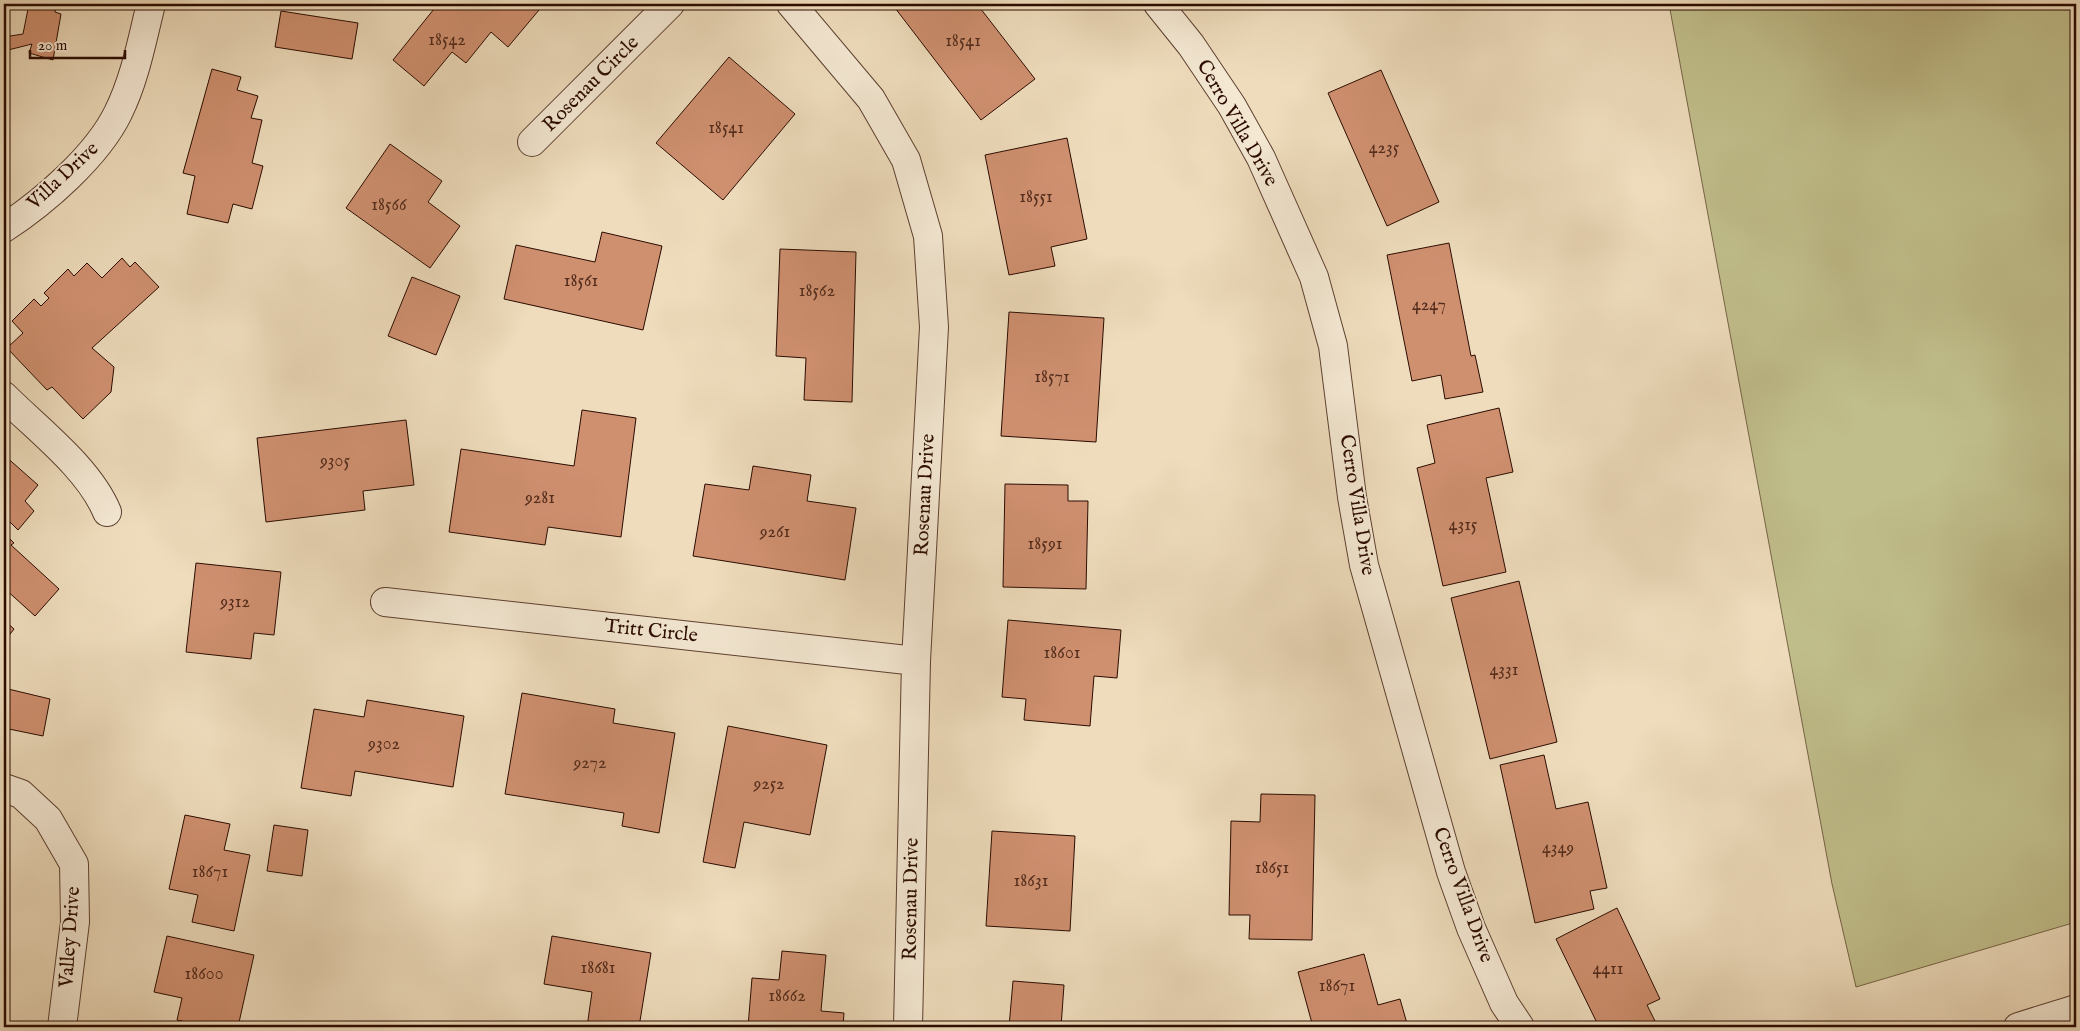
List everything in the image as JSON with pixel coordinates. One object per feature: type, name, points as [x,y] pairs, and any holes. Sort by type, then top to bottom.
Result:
[{"type":"street","name":"Villa Drive","points":[[4,228],[64,180],[95,150],[118,113],[132,74],[151,4]]},
{"type":"street","name":"Rosenau Circle","points":[[532,142],[670,4]]},
{"type":"street","name":"Rosenau Drive","points":[[791,4],[871,99],[906,160],[928,236],[934,328],[916,661],[908,1027]]},
{"type":"street","name":"Cerro Villa Drive","points":[[1158,4],[1192,45],[1232,106],[1261,158],[1314,277],[1334,346],[1352,497],[1364,566],[1451,872],[1471,928],[1504,1003],[1520,1027]]},
{"type":"street","points":[[4,396],[76,467],[93,488],[107,512]]},
{"type":"street","name":"Tritt Circle","points":[[385,602],[916,661]]},
{"type":"street","name":"Valley Drive","points":[[4,788],[21,794],[48,819],[74,864],[75,922],[62,1027]]},
{"type":"street","points":[[2018,1027],[2076,1009]]},
{"type":"shaded area","points":[[1669,4],[2076,4],[2076,922],[1856,987],[1832,884]]},
{"type":"building","points":[[29,4],[56,6],[55,12],[61,14],[53,60],[29,53],[32,44],[4,51],[4,37],[23,34]]},
{"type":"building","points":[[438,4],[544,4],[508,47],[491,32],[466,63],[452,52],[424,86],[393,60]]},
{"type":"building","points":[[892,4],[977,4],[1035,79],[981,120]]},
{"type":"building","points":[[281,11],[358,23],[352,59],[275,47]]},
{"type":"building","points":[[729,57],[795,114],[723,200],[656,143]]},
{"type":"building","points":[[212,69],[241,77],[237,90],[258,96],[251,118],[262,120],[252,163],[263,166],[252,209],[233,204],[228,223],[187,214],[195,176],[183,173]]},
{"type":"building","points":[[1381,70],[1439,202],[1387,226],[1328,93]]},
{"type":"building","points":[[1067,138],[1087,239],[1051,247],[1055,266],[1009,275],[985,155]]},
{"type":"building","points":[[390,144],[442,181],[428,202],[460,226],[430,268],[346,208]]},
{"type":"building","points":[[602,232],[662,246],[643,330],[504,299],[516,245],[595,262]]},
{"type":"building","points":[[1449,243],[1471,356],[1475,355],[1483,392],[1445,399],[1441,375],[1412,381],[1387,255]]},
{"type":"building","points":[[780,249],[856,252],[852,402],[804,400],[806,358],[776,356]]},
{"type":"building","points":[[122,258],[130,267],[135,262],[159,287],[92,348],[114,367],[111,392],[83,419],[52,387],[47,390],[7,348],[23,333],[12,321],[34,299],[41,306],[49,298],[44,293],[68,269],[74,276],[87,263],[102,278]]},
{"type":"building","points":[[412,277],[460,296],[436,355],[388,336]]},
{"type":"building","points":[[1009,312],[1104,318],[1096,442],[1001,436]]},
{"type":"building","points":[[1499,408],[1513,472],[1486,478],[1506,572],[1443,586],[1417,468],[1435,463],[1427,425]]},
{"type":"building","points":[[582,410],[636,418],[621,537],[548,527],[545,545],[449,532],[461,449],[574,466]]},
{"type":"building","points":[[406,420],[414,485],[363,491],[365,510],[266,522],[257,438]]},
{"type":"building","points":[[4,455],[38,485],[25,501],[34,511],[18,530],[4,516]]},
{"type":"building","points":[[753,466],[811,475],[807,501],[856,508],[845,580],[693,556],[705,484],[749,490]]},
{"type":"building","points":[[1005,484],[1068,485],[1068,501],[1088,501],[1086,589],[1003,587]]},
{"type":"building","points":[[4,533],[14,543],[11,545],[59,589],[35,616],[4,588]]},
{"type":"building","points":[[196,563],[281,572],[274,635],[254,633],[251,659],[186,652]]},
{"type":"building","points":[[1519,581],[1557,742],[1490,759],[1451,598]]},
{"type":"building","points":[[4,620],[14,629],[4,642]]},
{"type":"building","points":[[1008,620],[1121,630],[1117,678],[1094,676],[1090,726],[1024,720],[1026,699],[1002,697]]},
{"type":"building","points":[[4,688],[50,699],[43,736],[4,728]]},
{"type":"building","points":[[522,693],[615,709],[613,723],[675,733],[659,833],[622,826],[624,813],[505,794]]},
{"type":"building","points":[[367,700],[464,716],[453,787],[355,771],[351,796],[301,788],[314,709],[364,717]]},
{"type":"building","points":[[728,726],[827,745],[810,835],[744,822],[735,868],[703,862]]},
{"type":"building","points":[[1544,755],[1556,809],[1588,802],[1607,888],[1590,891],[1594,909],[1535,923],[1500,765]]},
{"type":"building","points":[[1261,794],[1315,795],[1312,940],[1249,939],[1250,915],[1229,915],[1231,821],[1260,822]]},
{"type":"building","points":[[185,815],[230,824],[224,850],[250,855],[234,931],[192,922],[198,895],[169,889]]},
{"type":"building","points":[[274,825],[308,830],[302,876],[267,871]]},
{"type":"building","points":[[992,831],[1075,836],[1070,931],[986,926]]},
{"type":"building","points":[[1617,908],[1660,999],[1647,1005],[1658,1027],[1599,1027],[1556,939]]},
{"type":"building","points":[[167,936],[254,955],[238,1027],[210,1027],[177,1020],[182,998],[154,992]]},
{"type":"building","points":[[552,936],[651,953],[639,1027],[587,1027],[592,992],[544,984]]},
{"type":"building","points":[[782,951],[826,955],[821,1011],[844,1013],[843,1027],[748,1027],[752,978],[779,980]]},
{"type":"building","points":[[1364,954],[1378,1005],[1400,999],[1408,1027],[1313,1027],[1298,972]]},
{"type":"building","points":[[1013,981],[1064,985],[1061,1027],[1009,1027]]}]
